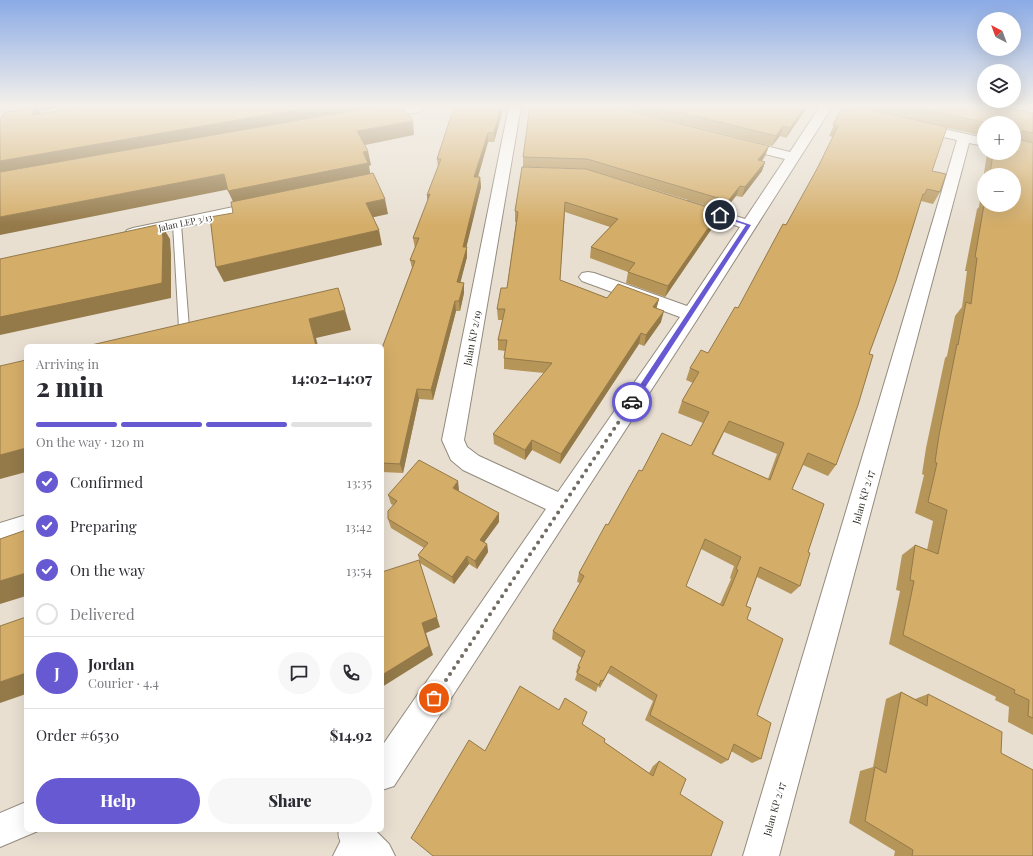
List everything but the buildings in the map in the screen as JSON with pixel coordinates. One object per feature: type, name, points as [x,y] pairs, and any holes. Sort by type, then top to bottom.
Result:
[{"type":"street","name":"Jalan KP 2/19","points":[[512,146],[510,173],[453,440],[459,453],[471,463],[563,505]]},
{"type":"street","points":[[748,146],[793,157]]},
{"type":"street","points":[[384,771],[691,314],[801,146]]},
{"type":"street","name":"Jalan KP 2/17","points":[[761,856],[972,146]]},
{"type":"street","points":[[675,202],[749,225]]},
{"type":"street","name":"Jalan LEP 3/13","points":[[115,237],[278,203]]},
{"type":"street","points":[[588,276],[691,314]]},
{"type":"street","points":[[0,534],[24,527]]},
{"type":"street","points":[[0,830],[24,820]]},
{"type":"lane","points":[[177,224],[184,328]]},
{"type":"way so far","points":[[434,698],[632,402]]},
{"type":"route","points":[[632,402],[749,225],[720,215]]}]
